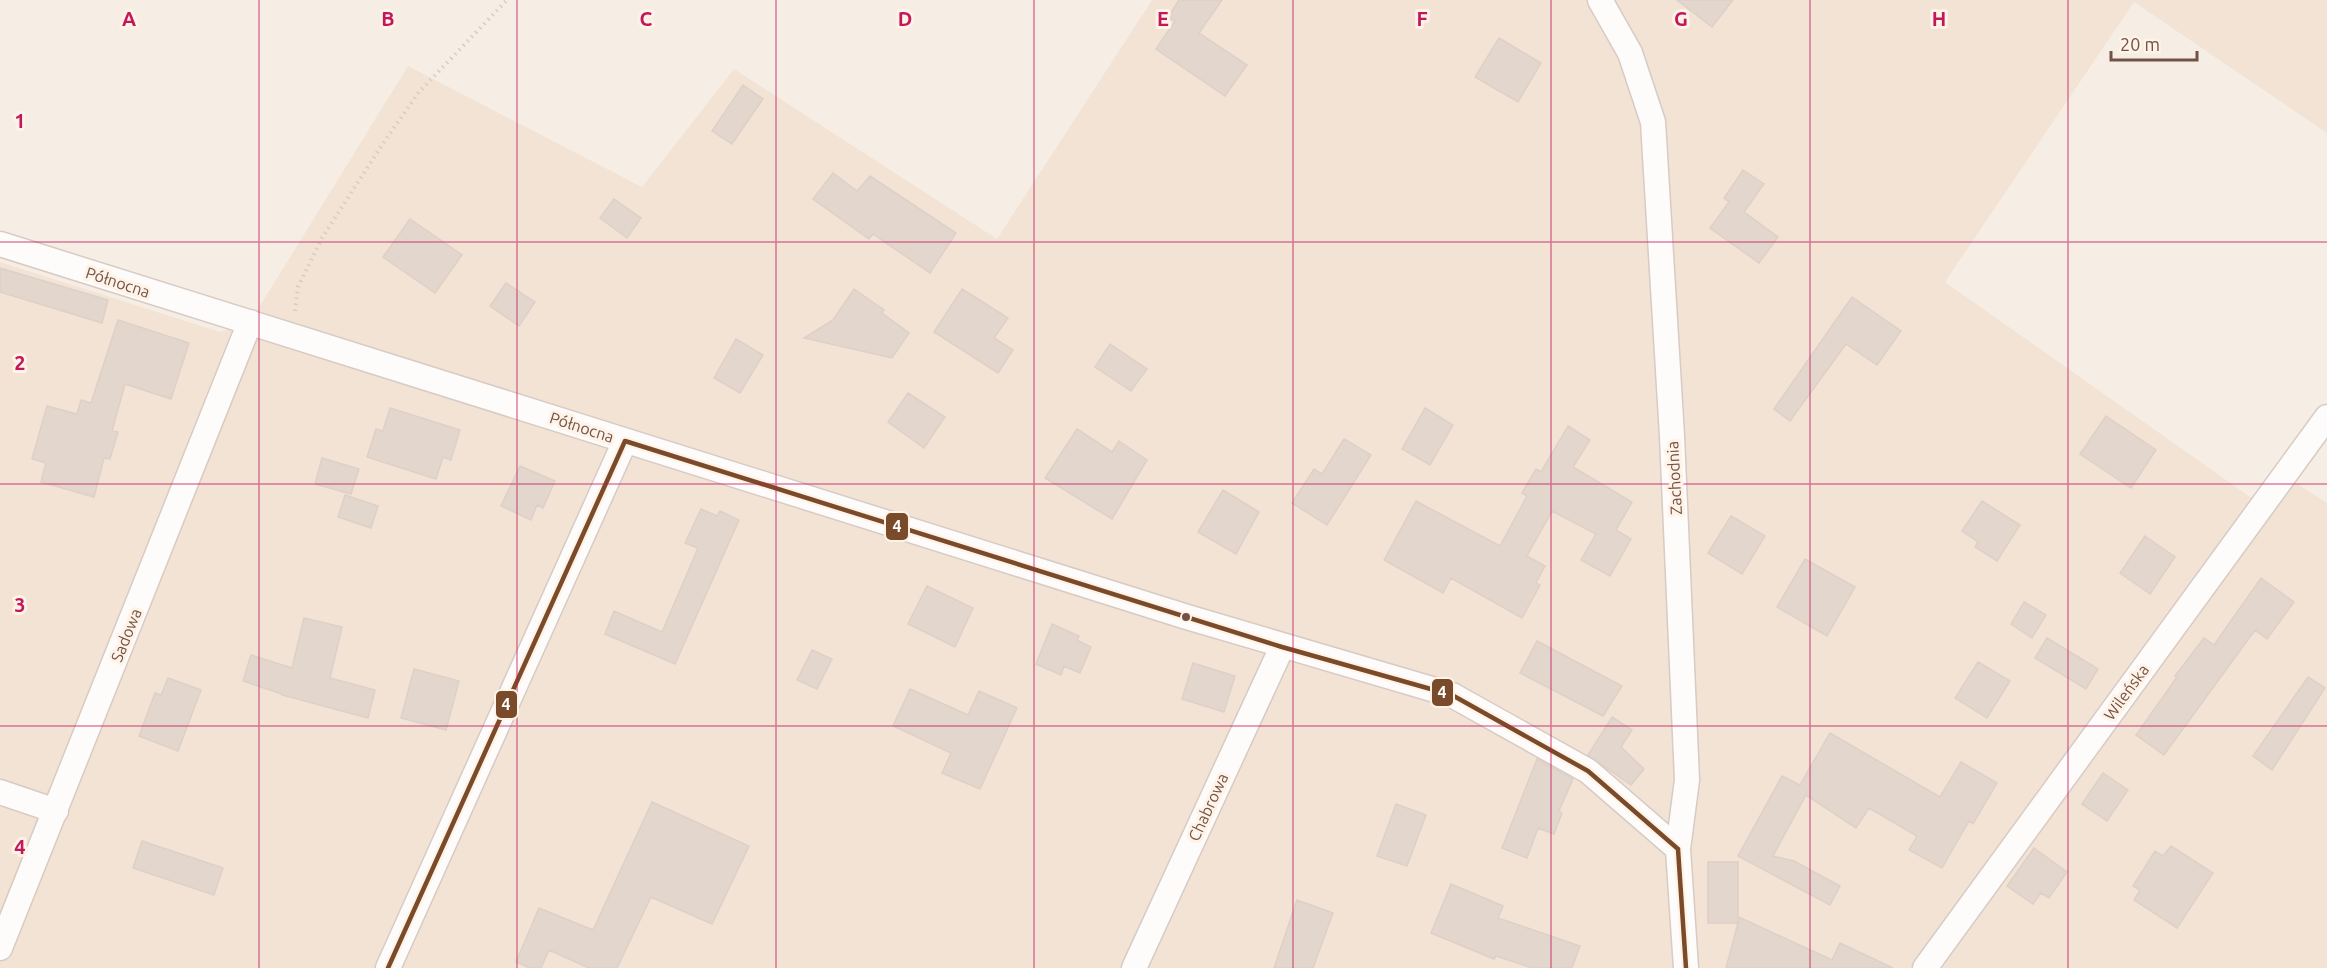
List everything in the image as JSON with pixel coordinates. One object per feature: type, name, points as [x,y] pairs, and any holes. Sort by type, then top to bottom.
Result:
[{"type":"street","name":"Zachodnia","points":[[1600,0],[1630,53],[1653,122],[1672,436],[1687,780],[1678,849],[1686,968]]},
{"type":"street","name":"Północna","points":[[0,244],[1282,647],[1452,695],[1588,771],[1678,849]]},
{"type":"street","name":"Sadowa","points":[[0,948],[250,322]]},
{"type":"street","name":"Wileńska","points":[[1925,968],[2327,417]]},
{"type":"street","points":[[388,968],[625,441]]},
{"type":"street","name":"Chabrowa","points":[[1134,968],[1282,647]]},
{"type":"street","points":[[0,792],[56,811]]},
{"type":"path","points":[[292,336],[298,287],[328,229],[419,92],[507,0]]},
{"type":"shaded area","points":[[1152,0],[2327,0],[2327,133],[2134,2],[1945,282],[2263,506],[2285,476],[2327,503],[2327,968],[0,968],[0,262],[220,332],[250,322],[408,66],[642,187],[734,69],[997,239]]},
{"type":"building","points":[[1179,0],[1222,0],[1199,33],[1247,65],[1225,96],[1156,49],[1175,21],[1168,17]]},
{"type":"building","points":[[1677,0],[1733,0],[1712,27]]},
{"type":"building","points":[[1499,38],[1541,63],[1518,102],[1475,77]]},
{"type":"building","points":[[743,85],[763,99],[732,144],[712,131]]},
{"type":"building","points":[[1743,170],[1764,184],[1744,212],[1778,237],[1759,263],[1710,228],[1729,202],[1724,198]]},
{"type":"building","points":[[833,173],[857,191],[870,176],[956,233],[930,273],[873,234],[869,239],[813,199]]},
{"type":"building","points":[[614,199],[641,218],[627,238],[600,218]]},
{"type":"building","points":[[410,219],[462,255],[435,293],[383,257]]},
{"type":"building","points":[[0,268],[108,300],[102,323],[0,292]]},
{"type":"building","points":[[506,283],[535,302],[519,326],[490,306]]},
{"type":"building","points":[[854,289],[884,310],[882,313],[909,333],[892,358],[804,338],[833,320]]},
{"type":"building","points":[[962,289],[1008,318],[994,338],[1013,350],[998,373],[934,332]]},
{"type":"building","points":[[1852,297],[1901,331],[1877,365],[1846,344],[1790,421],[1774,409]]},
{"type":"building","points":[[118,320],[189,343],[171,399],[125,384],[112,431],[118,432],[110,459],[104,458],[94,497],[41,482],[46,463],[32,459],[47,406],[77,414],[81,400],[91,403]]},
{"type":"building","points":[[736,339],[763,355],[740,393],[714,378]]},
{"type":"building","points":[[1110,344],[1147,369],[1131,391],[1095,367]]},
{"type":"building","points":[[908,393],[945,417],[924,448],[888,422]]},
{"type":"building","points":[[390,408],[460,430],[451,460],[443,457],[436,479],[367,457],[376,429],[383,431]]},
{"type":"building","points":[[1425,408],[1453,425],[1430,465],[1402,449]]},
{"type":"building","points":[[2106,416],[2156,450],[2131,488],[2080,454]]},
{"type":"building","points":[[1568,426],[1590,440],[1573,467],[1632,502],[1616,530],[1631,539],[1610,576],[1581,560],[1596,534],[1552,511],[1527,556],[1545,566],[1536,583],[1540,585],[1522,618],[1451,578],[1443,593],[1384,560],[1416,501],[1500,546],[1527,496],[1522,493],[1536,469],[1541,472]]},
{"type":"building","points":[[1077,429],[1112,452],[1119,441],[1147,460],[1112,519],[1045,478]]},
{"type":"building","points":[[1344,439],[1371,455],[1327,525],[1292,503],[1314,469],[1322,474]]},
{"type":"building","points":[[322,458],[359,469],[351,494],[315,484]]},
{"type":"building","points":[[520,466],[555,481],[543,508],[537,505],[531,520],[501,506]]},
{"type":"building","points":[[1223,490],[1259,512],[1236,554],[1198,532]]},
{"type":"building","points":[[345,495],[378,506],[371,528],[338,517]]},
{"type":"building","points":[[1982,501],[2020,525],[1997,561],[1975,547],[1978,542],[1962,531]]},
{"type":"building","points":[[701,509],[717,516],[720,511],[739,520],[675,664],[605,634],[614,611],[662,632],[698,548],[685,543]]},
{"type":"building","points":[[1731,516],[1765,536],[1742,574],[1708,553]]},
{"type":"building","points":[[2145,536],[2175,557],[2150,594],[2120,573]]},
{"type":"building","points":[[1805,559],[1855,587],[1827,636],[1777,607]]},
{"type":"building","points":[[2261,578],[2294,602],[2267,639],[2255,630],[2164,755],[2136,735],[2177,677],[2175,676],[2204,638],[2214,645]]},
{"type":"building","points":[[927,586],[973,608],[955,647],[908,624]]},
{"type":"building","points":[[2024,602],[2046,615],[2032,638],[2011,624]]},
{"type":"building","points":[[304,618],[342,627],[330,678],[375,690],[368,718],[282,695],[243,681],[251,655],[292,668]]},
{"type":"building","points":[[1052,624],[1079,636],[1077,640],[1091,647],[1080,673],[1064,666],[1061,675],[1036,664]]},
{"type":"building","points":[[2047,638],[2098,669],[2086,689],[2035,658]]},
{"type":"building","points":[[1537,641],[1622,686],[1603,716],[1520,673]]},
{"type":"building","points":[[812,650],[832,659],[817,689],[797,680]]},
{"type":"building","points":[[1978,662],[2010,681],[1987,718],[1955,698]]},
{"type":"building","points":[[1193,663],[1235,676],[1224,712],[1182,699]]},
{"type":"building","points":[[414,669],[459,681],[446,730],[401,718]]},
{"type":"building","points":[[2308,677],[2325,688],[2272,770],[2253,756]]},
{"type":"building","points":[[168,678],[201,690],[178,751],[139,736],[155,693],[161,695]]},
{"type":"building","points":[[910,689],[968,715],[979,691],[1017,708],[980,789],[942,773],[951,753],[893,726]]},
{"type":"building","points":[[1612,717],[1632,730],[1621,747],[1644,769],[1631,785],[1588,755]]},
{"type":"building","points":[[1830,733],[1940,797],[1961,762],[1997,783],[1973,824],[1969,821],[1942,868],[1909,850],[1917,836],[1869,808],[1856,828],[1806,795],[1773,856],[1794,861],[1840,886],[1830,905],[1738,856],[1782,776],[1800,785]]},
{"type":"building","points":[[1537,759],[1573,779],[1559,811],[1562,813],[1554,834],[1538,828],[1527,858],[1502,848]]},
{"type":"building","points":[[2103,773],[2128,790],[2107,821],[2082,804]]},
{"type":"building","points":[[652,802],[749,846],[712,924],[651,897],[617,968],[589,968],[549,950],[541,968],[530,968],[516,962],[539,908],[593,930]]},
{"type":"building","points":[[1396,804],[1426,815],[1407,866],[1377,856]]},
{"type":"building","points":[[142,841],[223,868],[214,895],[133,868]]},
{"type":"building","points":[[2171,846],[2213,873],[2177,928],[2134,900],[2140,890],[2133,886],[2155,851],[2163,856]]},
{"type":"building","points":[[2034,848],[2067,872],[2049,898],[2041,893],[2033,904],[2007,886]]},
{"type":"building","points":[[1708,862],[1738,862],[1738,922],[1739,917],[1832,960],[1840,943],[1893,968],[1726,968],[1738,923],[1708,923]]},
{"type":"building","points":[[1451,884],[1503,906],[1498,918],[1580,946],[1572,968],[1532,968],[1496,956],[1494,959],[1431,933]]},
{"type":"building","points":[[1297,900],[1333,913],[1313,968],[1274,968]]},
{"type":"transit line","name":"4","points":[[625,441],[1282,647],[1452,695],[1588,771],[1678,849]]},
{"type":"transit line","name":"4","points":[[388,968],[625,441]]},
{"type":"transit line","name":"4","points":[[1678,849],[1686,968]]}]
